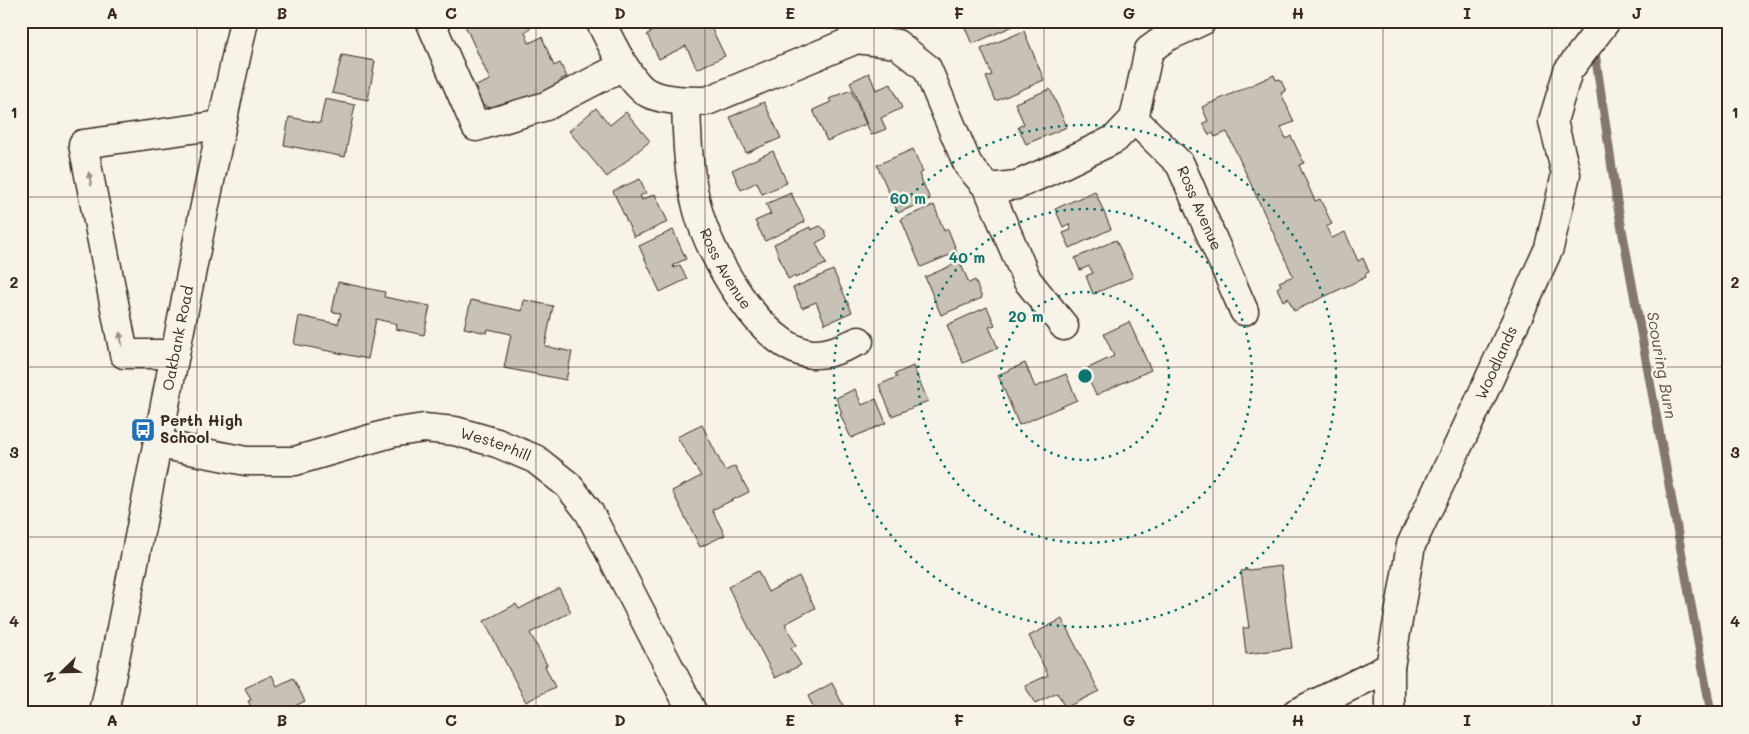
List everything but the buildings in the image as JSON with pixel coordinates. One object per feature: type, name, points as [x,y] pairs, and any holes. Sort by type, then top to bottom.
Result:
[{"type":"street","name":"Oakbank Road","points":[[104,713],[221,125],[244,21]]},
{"type":"street","points":[[430,21],[476,127],[546,106],[623,66]]},
{"type":"street","points":[[600,21],[623,66],[648,94],[686,101],[707,101],[857,39],[895,32],[927,68],[968,165],[988,188],[1027,280],[1064,326]]},
{"type":"street","points":[[988,188],[1017,186],[1115,139],[1134,119],[1149,50],[1167,37],[1202,21]]},
{"type":"street","name":"Woodlands","points":[[1390,713],[1390,667],[1411,545],[1549,248],[1566,174],[1554,121],[1568,71],[1606,21]]},
{"type":"street","name":"Ross Avenue","points":[[686,101],[687,155],[698,212],[716,258],[745,302],[768,330],[793,348],[812,354],[829,353],[859,340]]},
{"type":"street","name":"Ross Avenue","points":[[1134,119],[1180,164],[1244,311]]},
{"type":"street","points":[[175,354],[124,354],[83,144],[221,125]]},
{"type":"street","name":"Westerhill","points":[[159,444],[246,461],[295,461],[391,433],[424,428],[455,431],[497,443],[535,458],[568,485],[589,512],[693,713]]},
{"type":"street","points":[[1296,713],[1390,667]]},
{"type":"waterway","name":"Scouring Burn","points":[[1594,46],[1617,202],[1711,713]]},
{"type":"place","name":"Perth High School","points":[[143,430]]}]
